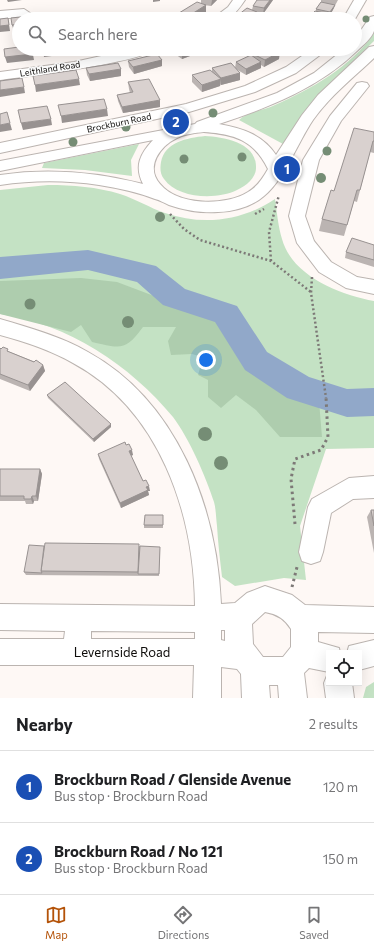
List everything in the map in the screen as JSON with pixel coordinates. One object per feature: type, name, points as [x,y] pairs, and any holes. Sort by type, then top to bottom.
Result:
[{"type":"street","points":[[229,12],[239,0]]},
{"type":"street","points":[[0,14],[12,13]]},
{"type":"street","points":[[362,38],[374,20]]},
{"type":"street","points":[[0,180],[41,175],[80,176],[112,181],[199,206],[214,207],[236,203],[254,196],[262,190],[309,116],[324,97],[374,50]]},
{"type":"street","name":"Leithland Road","points":[[0,76],[55,69],[123,56]]},
{"type":"street","name":"Brockburn Road","points":[[0,148],[189,108],[250,89],[292,70],[311,56]]},
{"type":"street","name":"Brockburn Road","points":[[0,166],[185,130],[251,108],[291,91],[322,73],[343,56]]},
{"type":"street","points":[[342,79],[368,88],[334,119],[311,160],[297,216],[306,243],[325,267],[353,283],[374,287]]},
{"type":"street","points":[[163,196],[147,176],[145,167],[147,158],[157,144],[171,134],[185,130],[223,130],[245,135],[267,153],[276,169]]},
{"type":"street","points":[[0,327],[38,337],[71,352],[101,369],[129,393],[156,424],[181,468],[198,520],[206,563],[208,619],[207,698]]},
{"type":"street","points":[[310,552],[320,507],[349,489],[374,488]]},
{"type":"street","points":[[256,698],[250,662],[239,645],[237,632],[242,615],[254,603],[271,600],[287,605],[300,618],[304,630],[305,643],[296,661],[293,698]]},
{"type":"street","points":[[0,617],[208,619],[242,615]]},
{"type":"street","points":[[77,652],[79,618]]},
{"type":"street","points":[[300,618],[374,620]]},
{"type":"street","name":"Levernside Road","points":[[0,652],[207,652],[250,662]]},
{"type":"street","points":[[362,655],[374,653]]},
{"type":"street","points":[[250,662],[278,672],[296,661],[326,658]]},
{"type":"street","points":[[338,686],[340,698]]},
{"type":"path","points":[[271,261],[269,232],[280,193]]},
{"type":"path","points":[[163,196],[172,218],[192,236],[200,240],[271,261],[312,293]]},
{"type":"path","points":[[325,267],[312,277],[312,293],[328,413]]},
{"type":"green space","points":[[374,33],[374,41],[362,53],[362,48]]},
{"type":"green space","points":[[354,56],[358,56],[317,96],[299,119],[283,144],[239,120],[251,113],[271,107],[289,99],[342,67]]},
{"type":"green space","points":[[205,136],[221,138],[238,143],[251,152],[255,159],[256,172],[247,184],[229,193],[209,196],[188,194],[178,191],[170,186],[163,177],[161,171],[160,166],[163,155],[178,142]]},
{"type":"green space","points":[[139,144],[131,160],[132,176],[85,170],[42,168],[44,163]]},
{"type":"green space","points":[[48,185],[67,185],[103,190],[126,196],[154,209],[179,217],[208,220],[236,217],[275,199],[282,239],[287,252],[296,263],[319,282],[333,289],[374,301],[374,448],[326,449],[300,526],[306,580],[284,578],[235,586],[222,577],[214,502],[196,458],[173,417],[137,380],[96,350],[73,337],[50,327],[25,319],[0,314],[0,190]]},
{"type":"green space","points":[[81,278],[117,282],[162,299],[199,310],[220,322],[236,344],[248,369],[279,386],[319,401],[322,437],[280,437],[256,410],[236,395],[221,408],[208,397],[208,380],[198,375],[203,357],[192,354],[171,355],[168,341],[176,327],[143,327],[131,341],[126,344],[121,346],[109,346],[92,342],[81,325],[71,332],[0,314],[0,281]]},
{"type":"green space","points":[[374,682],[374,698],[363,698],[366,687]]},
{"type":"building","points":[[257,0],[270,0],[264,8],[253,6]]},
{"type":"building","points":[[197,2],[206,5],[195,12],[181,12]]},
{"type":"building","points":[[321,2],[335,5],[330,12],[316,9]]},
{"type":"building","points":[[247,8],[257,12],[242,12]]},
{"type":"building","points":[[8,18],[9,25],[0,26],[0,19]]},
{"type":"building","points":[[12,48],[12,56],[14,56],[5,57],[4,49]]},
{"type":"building","points":[[149,56],[159,56],[162,60],[133,67],[128,61]]},
{"type":"building","points":[[249,56],[252,56],[261,62],[246,69],[236,62]]},
{"type":"building","points":[[257,56],[272,56],[265,60]]},
{"type":"building","points":[[118,63],[121,69],[89,74],[86,68]]},
{"type":"building","points":[[231,63],[240,73],[221,78],[212,68]]},
{"type":"building","points":[[76,70],[79,79],[35,85],[33,76]]},
{"type":"building","points":[[210,70],[221,79],[202,85],[192,75]]},
{"type":"building","points":[[22,78],[24,87],[0,90],[0,81]]},
{"type":"building","points":[[149,79],[160,100],[122,107],[117,95],[133,92],[128,82]]},
{"type":"building","points":[[104,99],[107,109],[61,116],[58,105]]},
{"type":"building","points":[[47,106],[51,119],[21,123],[18,110]]},
{"type":"building","points":[[7,112],[10,123],[0,125],[0,114]]},
{"type":"building","points":[[354,128],[374,132],[374,141],[360,190],[357,190],[347,225],[322,219],[331,190],[334,191]]},
{"type":"building","points":[[352,238],[374,245],[374,260],[346,252]]},
{"type":"building","points":[[3,347],[8,349],[7,351],[34,362],[36,360],[43,365],[28,385],[0,374],[0,348],[1,349]]},
{"type":"building","points":[[65,382],[111,424],[93,439],[47,395]]},
{"type":"building","points":[[125,442],[126,445],[129,444],[132,450],[129,451],[143,481],[146,480],[149,486],[146,487],[148,490],[120,503],[98,454]]},
{"type":"building","points":[[0,469],[40,469],[36,496],[32,496],[31,499],[24,499],[24,496],[0,496]]},
{"type":"building","points":[[371,510],[374,510],[374,526]]},
{"type":"building","points":[[145,515],[163,515],[163,525],[144,525]]},
{"type":"building","points":[[45,543],[139,544],[138,572],[41,571]]},
{"type":"building","points":[[29,545],[44,546],[42,573],[24,572]]},
{"type":"building","points":[[140,546],[160,547],[159,574],[138,574]]},
{"type":"waterway","points":[[0,268],[88,260],[146,274],[174,297],[226,314],[256,361],[299,388],[347,403],[374,402]]},
{"type":"place","name":"Brockburn Road / No 121","points":[[176,122]]},
{"type":"place","name":"Brockburn Road / Glenside Avenue","points":[[287,169]]}]
